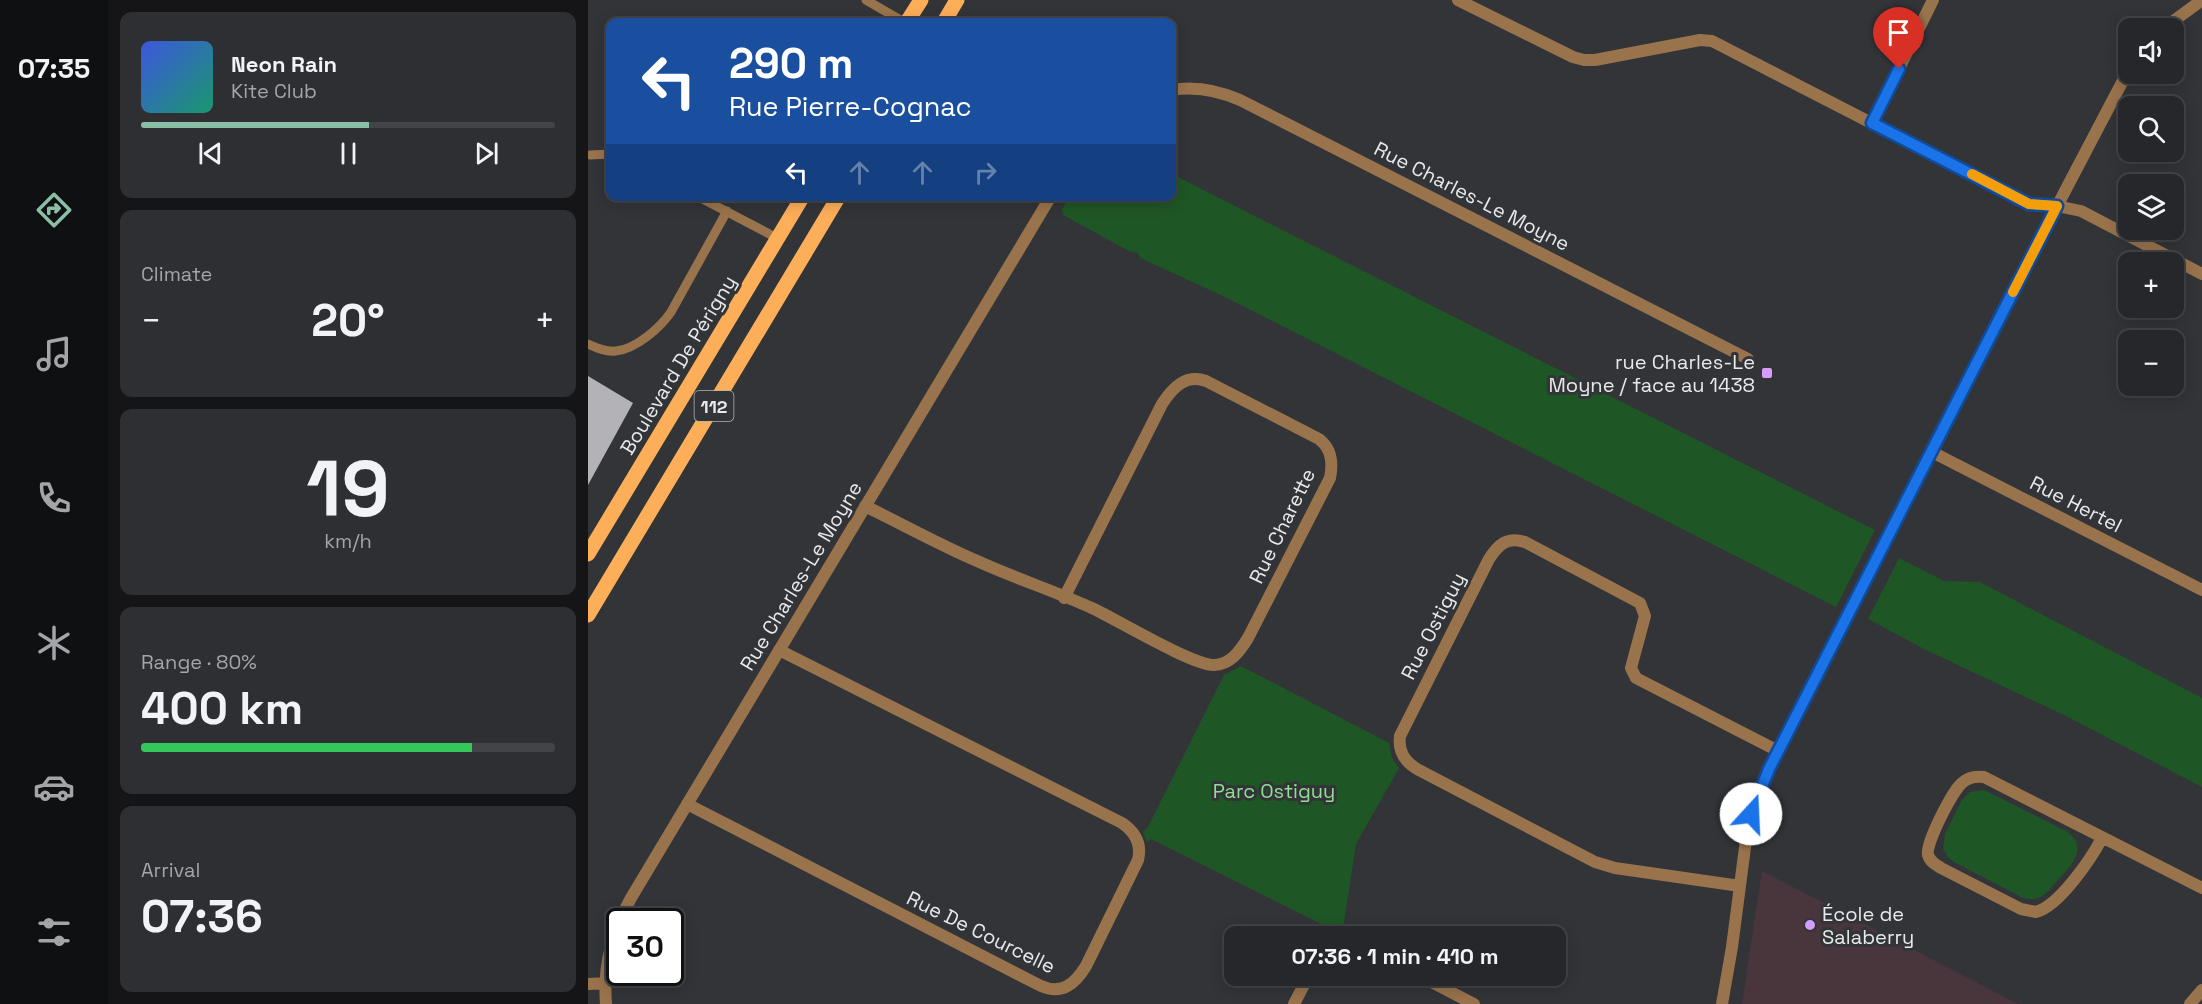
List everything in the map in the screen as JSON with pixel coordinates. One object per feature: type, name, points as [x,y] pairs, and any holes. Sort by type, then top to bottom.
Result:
[{"type":"main road","points":[[909,18],[921,0]]},
{"type":"main road","points":[[946,18],[957,0]]},
{"type":"main road","name":"Boulevard De Périgny","points":[[588,554],[800,201]]},
{"type":"main road","name":"112","points":[[588,615],[836,201]]},
{"type":"street","points":[[1458,0],[1573,57],[1584,60],[1595,60],[1691,42],[1712,41],[2029,204],[2081,211],[2202,274]]},
{"type":"street","points":[[1872,123],[1933,0]]},
{"type":"street","points":[[2178,18],[2202,0]]},
{"type":"street","points":[[1722,1004],[1751,814],[1761,787],[2121,84]]},
{"type":"street","name":"Rue Charles-Le Moyne","points":[[1176,90],[1200,89],[1229,95],[1240,100],[1748,359]]},
{"type":"street","name":"Rue Charles-Le Moyne","points":[[626,908],[1048,201]]},
{"type":"street","name":"Rue Charette","points":[[865,506],[974,560],[1064,598],[1093,609],[1198,662],[1211,666],[1224,663],[1235,655],[1248,638],[1330,478],[1332,463],[1326,446],[1319,439],[1206,381],[1196,378],[1184,381],[1168,394],[1162,404],[1064,598]]},
{"type":"street","name":"Rue Hertel","points":[[1932,452],[2202,590]]},
{"type":"street","name":"Rue Ostiguy","points":[[1740,886],[1615,868],[1595,862],[1417,769],[1407,762],[1402,754],[1400,736],[1489,559],[1501,543],[1516,540],[1526,542],[1640,603],[1645,616],[1630,668],[1636,678],[1778,751]]},
{"type":"street","name":"Rue De Courcelle","points":[[687,804],[1047,989],[1066,988],[1086,966],[1138,860],[1139,845],[1131,830],[1122,823],[779,650]]},
{"type":"street","points":[[2102,838],[2086,865],[2052,903],[2036,912],[2021,909],[1941,868],[1930,861],[1927,853],[1931,837],[1958,787],[1968,778],[1976,777],[1994,780],[2202,888]]},
{"type":"street","points":[[588,984],[606,983]]},
{"type":"street","name":"Rue Charles-Le Moyne","points":[[606,986],[606,1004]]},
{"type":"street","points":[[1294,1004],[1303,986]]},
{"type":"street","points":[[1439,986],[1474,1004]]},
{"type":"street","points":[[2190,1004],[2202,990]]},
{"type":"lane","points":[[866,0],[899,18]]},
{"type":"lane","points":[[588,155],[606,154]]},
{"type":"lane","points":[[706,201],[777,238]]},
{"type":"lane","points":[[588,344],[607,351],[619,351],[640,340],[663,321],[669,315],[727,212]]},
{"type":"shaded area","name":"École de Salaberry","points":[[1762,871],[2018,1004],[1742,1004]]},
{"type":"green space","points":[[1176,176],[1875,530],[1836,607],[1223,296],[1140,258],[1138,253],[1129,251],[1063,215],[1062,209],[1067,201],[1176,201]]},
{"type":"green space","points":[[1899,558],[1944,581],[1980,582],[2202,698],[2202,787],[2066,716],[1924,649],[1868,619]]},
{"type":"green space","name":"Parc Ostiguy","points":[[1241,666],[1389,743],[1392,758],[1399,768],[1356,844],[1343,926],[1324,926],[1151,839],[1147,842],[1143,832],[1148,827],[1224,675]]},
{"type":"green space","points":[[1984,790],[2066,831],[2077,843],[2078,849],[2073,861],[2050,890],[2041,897],[2023,898],[1954,862],[1943,849],[1945,834],[1962,800],[1970,792]]},
{"type":"building","points":[[588,376],[633,403],[588,485]]},
{"type":"slow traffic","points":[[1972,174],[2029,204],[2057,206],[2013,292]]},
{"type":"place","name":"rue Charles-Le Moyne / face au 1438","points":[[1767,373]]},
{"type":"place","name":"École de Salaberry","points":[[1810,925]]},
{"type":"route","points":[[1751,814],[1769,769],[2057,206],[2029,204],[1872,123],[1899,69]]}]
